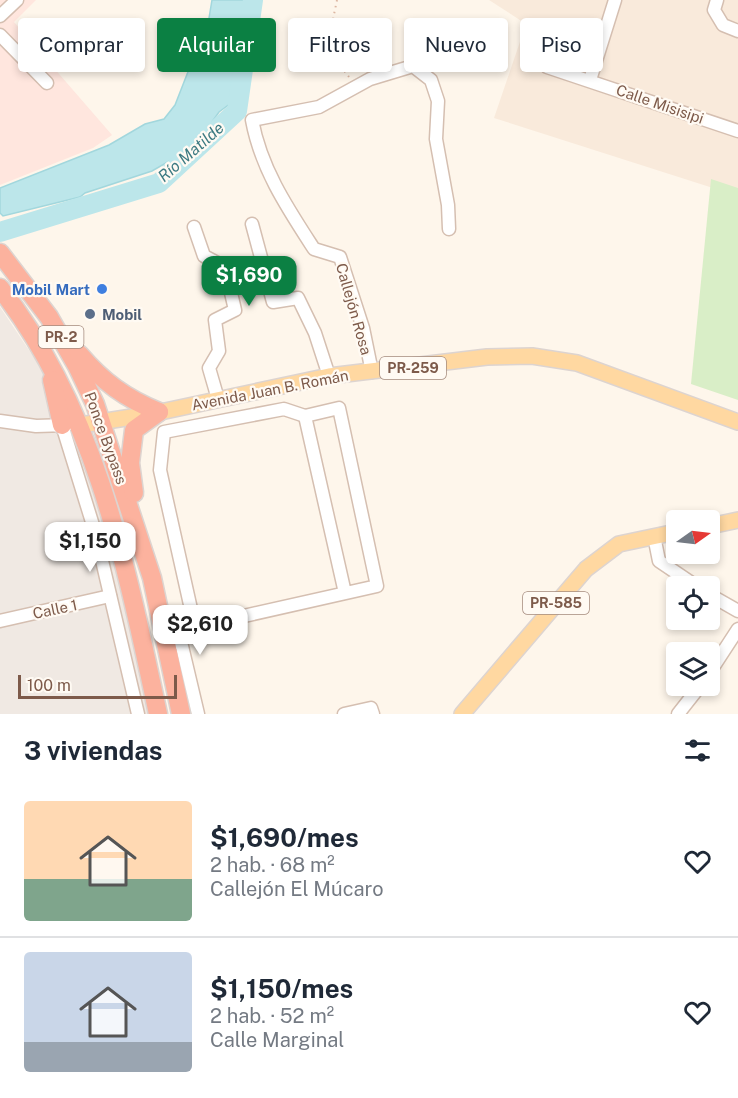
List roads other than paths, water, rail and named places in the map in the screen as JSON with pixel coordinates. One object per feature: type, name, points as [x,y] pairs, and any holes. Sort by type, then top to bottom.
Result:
[{"type":"highway","name":"Ponce Bypass","points":[[3,257],[56,329],[87,386],[102,422],[174,644],[181,714]]},
{"type":"highway","name":"Ponce Bypass","points":[[0,288],[45,352],[126,570],[158,714]]},
{"type":"highway","points":[[56,329],[92,369],[129,400],[159,412]]},
{"type":"highway","points":[[142,545],[130,463],[134,430],[159,412]]},
{"type":"main road","name":"Avenida Juan B. Román","points":[[71,425],[159,412],[329,376],[487,357],[532,356],[577,363],[738,422]]},
{"type":"main road","points":[[720,524],[738,520]]},
{"type":"main road","name":"PR-585","points":[[462,714],[586,569],[619,544],[666,534]]},
{"type":"street","points":[[0,16],[17,0]]},
{"type":"street","points":[[591,80],[615,0]]},
{"type":"street","points":[[717,0],[714,10],[723,25],[738,31]]},
{"type":"street","points":[[0,35],[47,83]]},
{"type":"street","name":"Callejón Rosa","points":[[372,372],[363,328],[340,256],[314,249],[279,196],[256,144],[252,120],[319,107],[370,79],[413,66],[431,80],[438,100],[436,139],[448,205],[449,229]]},
{"type":"street","name":"Calle Misisipi","points":[[564,72],[738,131]]},
{"type":"street","points":[[252,224],[273,303],[298,298],[315,333],[329,376]]},
{"type":"street","points":[[194,227],[204,256],[225,267],[234,310],[215,320],[219,351],[209,368],[218,399]]},
{"type":"street","points":[[195,627],[160,470],[164,432],[284,409],[305,416],[339,408],[377,586],[195,627],[174,644],[198,714]]},
{"type":"street","points":[[305,416],[345,593]]},
{"type":"street","points":[[0,421],[36,426],[71,425],[81,480],[138,714]]},
{"type":"street","points":[[654,536],[659,561],[681,576]]},
{"type":"street","name":"Calle 1","points":[[0,621],[110,596]]},
{"type":"street","points":[[720,601],[738,611]]},
{"type":"street","points":[[720,657],[738,629]]},
{"type":"street","points":[[678,714],[692,696]]},
{"type":"street","points":[[344,714],[371,708],[373,714]]},
{"type":"water","points":[[212,0],[261,0],[251,18],[209,18]]},
{"type":"water","points":[[188,72],[241,72],[231,103],[219,112],[194,147],[152,171],[85,193],[80,197],[3,216],[0,213],[0,188],[109,145],[145,124],[164,119],[175,105]]},
{"type":"waterway","name":"Río Matilde","points":[[0,232],[159,183],[237,111],[253,0]]},
{"type":"place","name":"Mobil Mart","points":[[102,289]]},
{"type":"place","name":"Mobil","points":[[90,314]]}]
